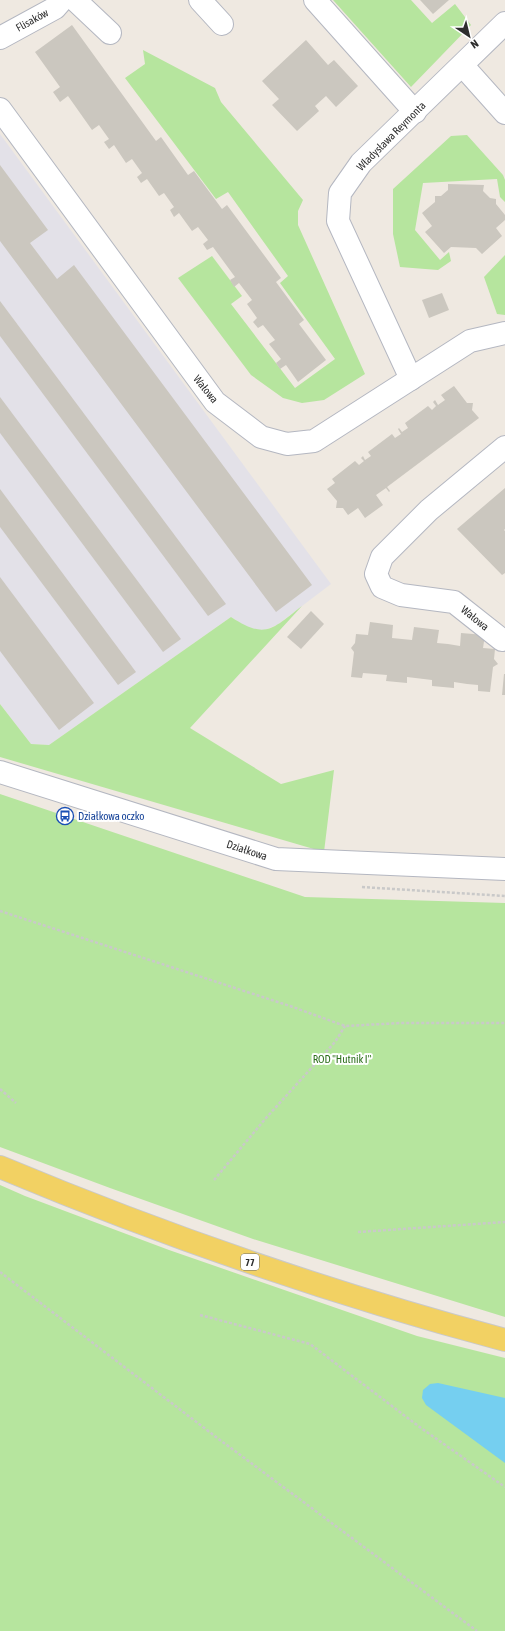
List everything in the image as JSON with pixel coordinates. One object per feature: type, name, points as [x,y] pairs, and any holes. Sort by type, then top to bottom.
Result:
[{"type":"main road","name":"77","points":[[0,1167],[138,1222],[238,1258],[375,1303],[505,1340]]},
{"type":"street","name":"Flisaków","points":[[0,38],[55,8],[62,0]]},
{"type":"street","points":[[76,0],[110,33]]},
{"type":"street","points":[[200,0],[222,24]]},
{"type":"street","points":[[316,0],[414,112]]},
{"type":"street","name":"Władysława Reymonta","points":[[412,379],[338,221],[340,193],[361,163],[463,66],[505,23]]},
{"type":"street","points":[[463,66],[505,113]]},
{"type":"street","name":"Wałowa","points":[[0,109],[215,402],[261,437],[287,444],[314,441],[470,341],[505,333]]},
{"type":"street","name":"Wałowa","points":[[502,640],[454,602],[401,595],[382,587],[376,574],[382,557],[429,510],[505,447]]},
{"type":"street","name":"Działkowa","points":[[0,772],[276,859],[505,869]]},
{"type":"path","points":[[0,911],[290,1006],[345,1026],[401,1023],[505,1023]]},
{"type":"path","points":[[214,1180],[266,1118],[335,1042],[345,1026]]},
{"type":"path","points":[[0,1089],[16,1103]]},
{"type":"path","points":[[358,1232],[505,1222]]},
{"type":"path","points":[[0,1272],[209,1432],[477,1631]]},
{"type":"path","points":[[200,1315],[310,1344],[421,1428],[505,1487]]},
{"type":"shaded area","points":[[0,134],[331,584],[277,625],[262,631],[246,627],[231,617],[49,745],[31,744],[0,704]]},
{"type":"green space","points":[[333,0],[411,0],[432,23],[455,4],[471,25],[411,87]]},
{"type":"green space","points":[[143,50],[215,88],[221,102],[303,200],[298,211],[298,225],[365,374],[324,400],[302,403],[283,398],[251,375],[178,278],[212,256],[242,296],[231,304],[295,388],[335,359],[280,283],[288,276],[228,192],[216,199],[125,78],[145,64]]},
{"type":"green space","points":[[467,135],[503,175],[505,180],[505,202],[500,197],[497,179],[423,183],[415,230],[440,260],[449,252],[451,261],[438,270],[400,267],[393,234],[393,189],[451,136]]},
{"type":"green space","points":[[505,255],[505,315],[497,314],[484,277]]},
{"type":"green space","points":[[302,606],[190,728],[281,784],[334,770],[324,852],[0,757],[0,704],[31,744],[49,745],[231,617],[253,628],[261,630],[268,629],[276,626]]},
{"type":"green space","name":"ROD \"Hutnik I\"","points":[[0,794],[305,897],[505,903],[505,1317],[253,1239],[0,1147]]},
{"type":"green space","points":[[0,1185],[25,1196],[169,1250],[417,1336],[505,1358],[505,1631],[0,1631]]},
{"type":"water","points":[[438,1383],[505,1398],[505,1463],[426,1405],[422,1398],[423,1390],[430,1384]]},
{"type":"building","points":[[420,0],[449,0],[433,14]]},
{"type":"building","points":[[72,25],[156,141],[161,137],[188,175],[194,171],[222,209],[227,205],[281,278],[276,282],[304,320],[299,324],[326,360],[298,382],[286,365],[280,369],[276,363],[281,359],[269,344],[275,340],[263,325],[258,328],[253,322],[257,318],[247,304],[252,300],[239,283],[234,287],[230,280],[235,277],[213,247],[207,250],[203,244],[208,240],[198,227],[192,231],[179,213],[174,217],[170,210],[174,207],[164,193],[159,196],[147,179],[141,183],[137,177],[142,173],[132,159],[126,163],[114,145],[109,149],[104,142],[109,139],[99,125],[92,130],[68,96],[60,102],[53,92],[60,87],[35,52]]},
{"type":"building","points":[[306,40],[328,65],[334,60],[358,86],[336,107],[326,96],[315,106],[319,111],[297,131],[272,105],[279,99],[262,81]]},
{"type":"building","points":[[0,165],[48,230],[30,243],[57,279],[74,265],[312,585],[276,612],[0,241]]},
{"type":"building","points":[[448,184],[484,185],[483,191],[490,198],[496,199],[496,204],[505,215],[505,220],[496,228],[502,236],[482,254],[476,248],[451,247],[444,253],[425,232],[432,226],[422,213],[435,202],[435,196],[441,196],[448,190]]},
{"type":"building","points":[[442,293],[449,310],[429,318],[422,300]]},
{"type":"building","points":[[0,301],[226,604],[208,616],[0,336]]},
{"type":"building","points":[[454,386],[467,403],[473,403],[472,410],[479,418],[387,487],[390,491],[389,492],[386,488],[376,495],[383,505],[365,518],[358,508],[348,515],[343,508],[336,508],[337,501],[327,489],[335,483],[332,479],[355,461],[359,465],[364,461],[361,458],[363,456],[365,460],[371,456],[368,452],[392,434],[395,438],[401,434],[398,429],[399,428],[402,432],[408,428],[405,423],[428,406],[432,410],[436,406],[433,402],[435,400],[438,405],[445,400],[441,395]]},
{"type":"building","points":[[0,397],[181,639],[163,652],[0,433]]},
{"type":"building","points":[[505,488],[505,573],[502,575],[457,529]]},
{"type":"building","points":[[0,489],[136,672],[118,685],[0,527]]},
{"type":"building","points":[[0,577],[94,703],[59,730],[0,651]]},
{"type":"building","points":[[311,611],[324,624],[301,649],[287,637]]},
{"type":"building","points":[[370,622],[393,625],[392,638],[412,640],[414,627],[439,630],[437,643],[460,646],[461,633],[485,635],[483,648],[495,649],[494,659],[498,664],[493,667],[490,692],[478,691],[478,685],[454,682],[454,688],[432,686],[432,680],[407,677],[407,683],[386,681],[387,675],[363,673],[362,678],[351,677],[354,652],[351,648],[355,643],[356,634],[368,635]]},
{"type":"building","points":[[504,674],[505,695],[502,695]]},
{"type":"place","name":"Działkowa oczko","points":[[65,816]]}]
